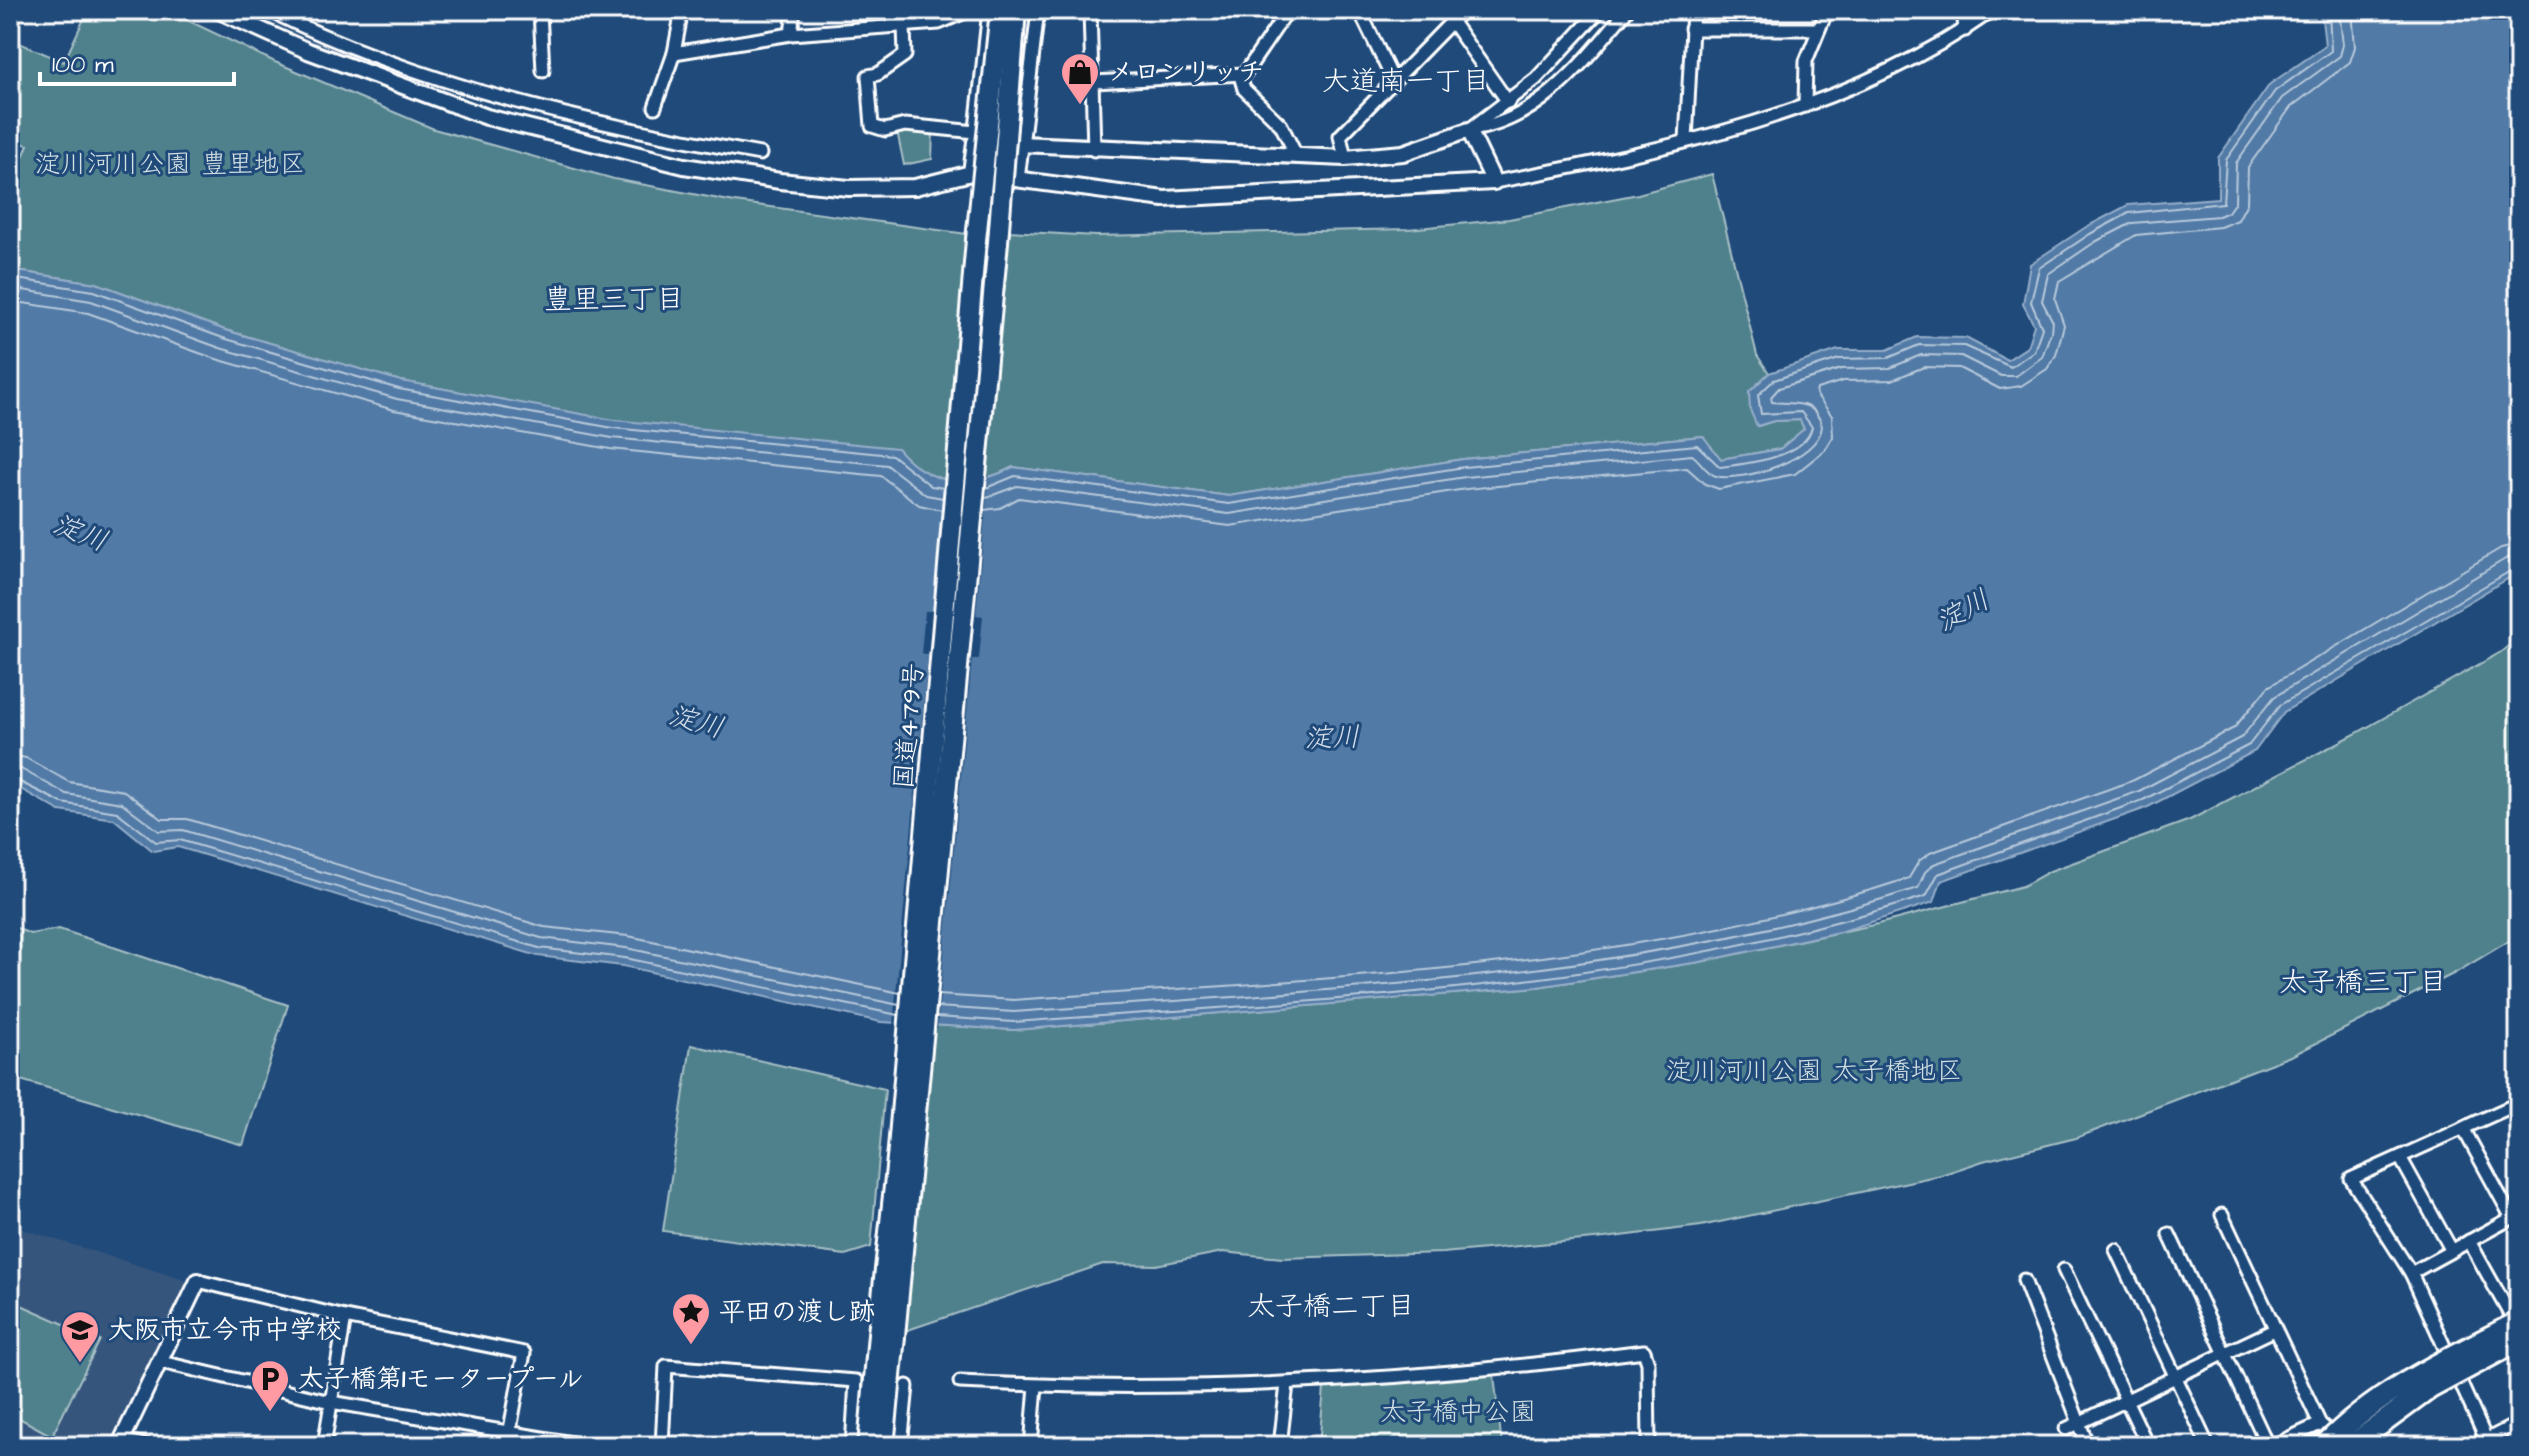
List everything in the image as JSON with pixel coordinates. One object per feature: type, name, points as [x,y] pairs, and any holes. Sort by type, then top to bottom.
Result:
[{"type":"highway","name":"国道479号","points":[[854,1446],[898,1149],[976,240],[1000,10]]},
{"type":"highway","name":"国道479号","points":[[884,1446],[996,258],[1016,10]]},
{"type":"highway","points":[[2324,1433],[2356,1417],[2404,1383],[2517,1318]]},
{"type":"highway","points":[[2351,1446],[2430,1388],[2519,1340]]},
{"type":"street","points":[[217,10],[322,57],[487,117],[684,166],[849,188],[915,187],[971,173],[1164,199],[1494,182],[1601,162],[1805,106],[1863,85],[1965,30],[1993,10]]},
{"type":"street","points":[[268,10],[360,52],[537,109],[621,129],[760,154]]},
{"type":"street","points":[[540,10],[543,71]]},
{"type":"street","points":[[655,107],[674,53],[682,10]]},
{"type":"street","points":[[791,34],[794,10]]},
{"type":"street","points":[[674,53],[791,34],[939,23],[970,10]]},
{"type":"street","points":[[971,173],[989,10]]},
{"type":"street","points":[[1018,180],[1038,10]]},
{"type":"street","points":[[1090,10],[1094,150]]},
{"type":"street","points":[[1288,10],[1241,79],[1244,89],[1281,125],[1297,157]]},
{"type":"street","points":[[1364,10],[1364,20],[1393,80]]},
{"type":"street","points":[[1345,158],[1340,136],[1463,10]]},
{"type":"street","points":[[1469,130],[1508,102],[1555,61],[1600,10]]},
{"type":"street","points":[[904,26],[905,55],[878,74],[868,76],[872,126],[885,130],[905,125],[1022,144],[1094,150],[1345,158],[1403,153],[1469,130],[1487,128],[1518,115],[1580,66],[1627,10]]},
{"type":"street","points":[[1686,140],[1693,10]]},
{"type":"street","points":[[1805,106],[1806,61],[1827,10]]},
{"type":"street","points":[[1963,10],[1965,30]]},
{"type":"street","points":[[1452,22],[1508,102]]},
{"type":"street","points":[[1691,29],[1819,29]]},
{"type":"street","points":[[1094,82],[1244,74]]},
{"type":"street","points":[[1469,130],[1494,182]]},
{"type":"street","points":[[2519,1103],[2351,1179],[2411,1273],[2487,1443],[2519,1423]]},
{"type":"street","points":[[2411,1273],[2515,1216],[2463,1128]]},
{"type":"street","points":[[2400,1157],[2452,1251]]},
{"type":"street","points":[[2222,1215],[2324,1433]]},
{"type":"street","points":[[2169,1234],[2270,1446],[2324,1433]]},
{"type":"street","points":[[2313,1446],[2324,1433],[2373,1394],[2447,1351],[2517,1318],[2469,1241]]},
{"type":"street","points":[[2116,1250],[2173,1378],[2208,1446]]},
{"type":"street","points":[[2064,1270],[2148,1446]]},
{"type":"street","points":[[2024,1280],[2088,1446]]},
{"type":"street","points":[[149,1446],[121,1443],[198,1281],[345,1317],[524,1353],[507,1446]]},
{"type":"street","points":[[324,1446],[345,1317]]},
{"type":"street","points":[[2066,1429],[2274,1330]]},
{"type":"street","points":[[2365,1446],[2408,1411],[2519,1350]]},
{"type":"street","points":[[960,1382],[1091,1389],[1287,1384],[1501,1369],[1644,1351],[1648,1363],[1649,1446]]},
{"type":"street","points":[[161,1362],[331,1402],[590,1446]]},
{"type":"street","points":[[662,1446],[666,1366],[856,1381],[854,1446]]},
{"type":"street","points":[[1280,1446],[1287,1384]]},
{"type":"street","points":[[901,1446],[907,1386]]},
{"type":"street","points":[[1031,1446],[1036,1386]]},
{"type":"shaded area","name":"大阪市立今市中学校","points":[[10,1225],[191,1282],[108,1446],[10,1446]]},
{"type":"green space","name":"淀川河川公園 豊里地区","points":[[88,10],[166,10],[275,62],[434,129],[614,179],[735,202],[967,234],[1008,231],[1096,236],[1408,229],[1509,219],[1638,194],[1712,174],[1757,355],[1769,373],[1750,392],[1758,426],[1774,421],[1800,420],[1804,429],[1780,449],[1721,459],[1702,436],[1463,459],[1229,496],[1013,467],[990,479],[935,480],[401,381],[225,330],[96,283],[10,270],[10,188],[28,145],[10,140],[10,39],[64,62]]},
{"type":"green space","points":[[906,128],[933,131],[932,159],[904,165],[897,131]]},
{"type":"green space","name":"淀川河川公園 太子橋地区","points":[[2519,637],[2519,935],[2455,973],[2293,1055],[2076,1138],[1983,1161],[1941,1175],[1701,1226],[1443,1253],[1282,1258],[1223,1252],[1156,1265],[1103,1264],[887,1337],[917,1024],[1014,1030],[1537,987],[1700,962],[1878,924],[2023,886],[2050,871],[2190,820],[2355,734],[2501,652]]},
{"type":"green space","points":[[10,925],[30,934],[59,929],[288,1005],[243,1145],[10,1077]]},
{"type":"green space","points":[[691,1045],[885,1089],[871,1247],[845,1255],[663,1231]]},
{"type":"green space","points":[[10,1300],[100,1340],[52,1436],[10,1413]]},
{"type":"green space","name":"太子橋中公園","points":[[1494,1375],[1502,1446],[1319,1446],[1324,1388]]},
{"type":"water","name":"淀川","points":[[2321,10],[2519,10],[2519,572],[2284,712],[2255,751],[2146,808],[1941,881],[1934,902],[1843,931],[1700,962],[1537,987],[1014,1030],[881,1022],[623,966],[538,956],[178,847],[153,851],[114,819],[60,811],[10,783],[10,270],[96,283],[225,330],[401,381],[614,420],[897,448],[923,470],[951,480],[981,479],[1013,467],[1229,496],[1463,459],[1703,436],[1721,459],[1780,449],[1804,429],[1800,420],[1774,421],[1757,426],[1750,410],[1749,392],[1769,373],[1838,350],[1887,350],[1917,337],[1966,338],[2007,360],[2027,347],[2034,325],[2023,304],[2030,264],[2086,227],[2128,205],[2218,198],[2218,158],[2270,84],[2325,46]]},
{"type":"pier","points":[[989,475],[976,615],[983,616],[979,659],[972,659],[937,1029],[886,1026],[893,1025],[928,655],[921,653],[925,611],[932,611],[945,476]]},
{"type":"place","name":"メロンリッチ","points":[[1080,106]]},
{"type":"place","name":"平田の渡し跡","points":[[691,1346]]},
{"type":"place","name":"大阪市立今市中学校","points":[[80,1364]]},
{"type":"place","name":"太子橋第1モータープール","points":[[270,1413]]},
{"type":"district","name":"大道南一丁目","points":[[1406,81]]},
{"type":"district","name":"豊里三丁目","points":[[614,299]]},
{"type":"district","name":"太子橋三丁目","points":[[2363,982]]},
{"type":"district","name":"太子橋二丁目","points":[[1331,1306]]}]
